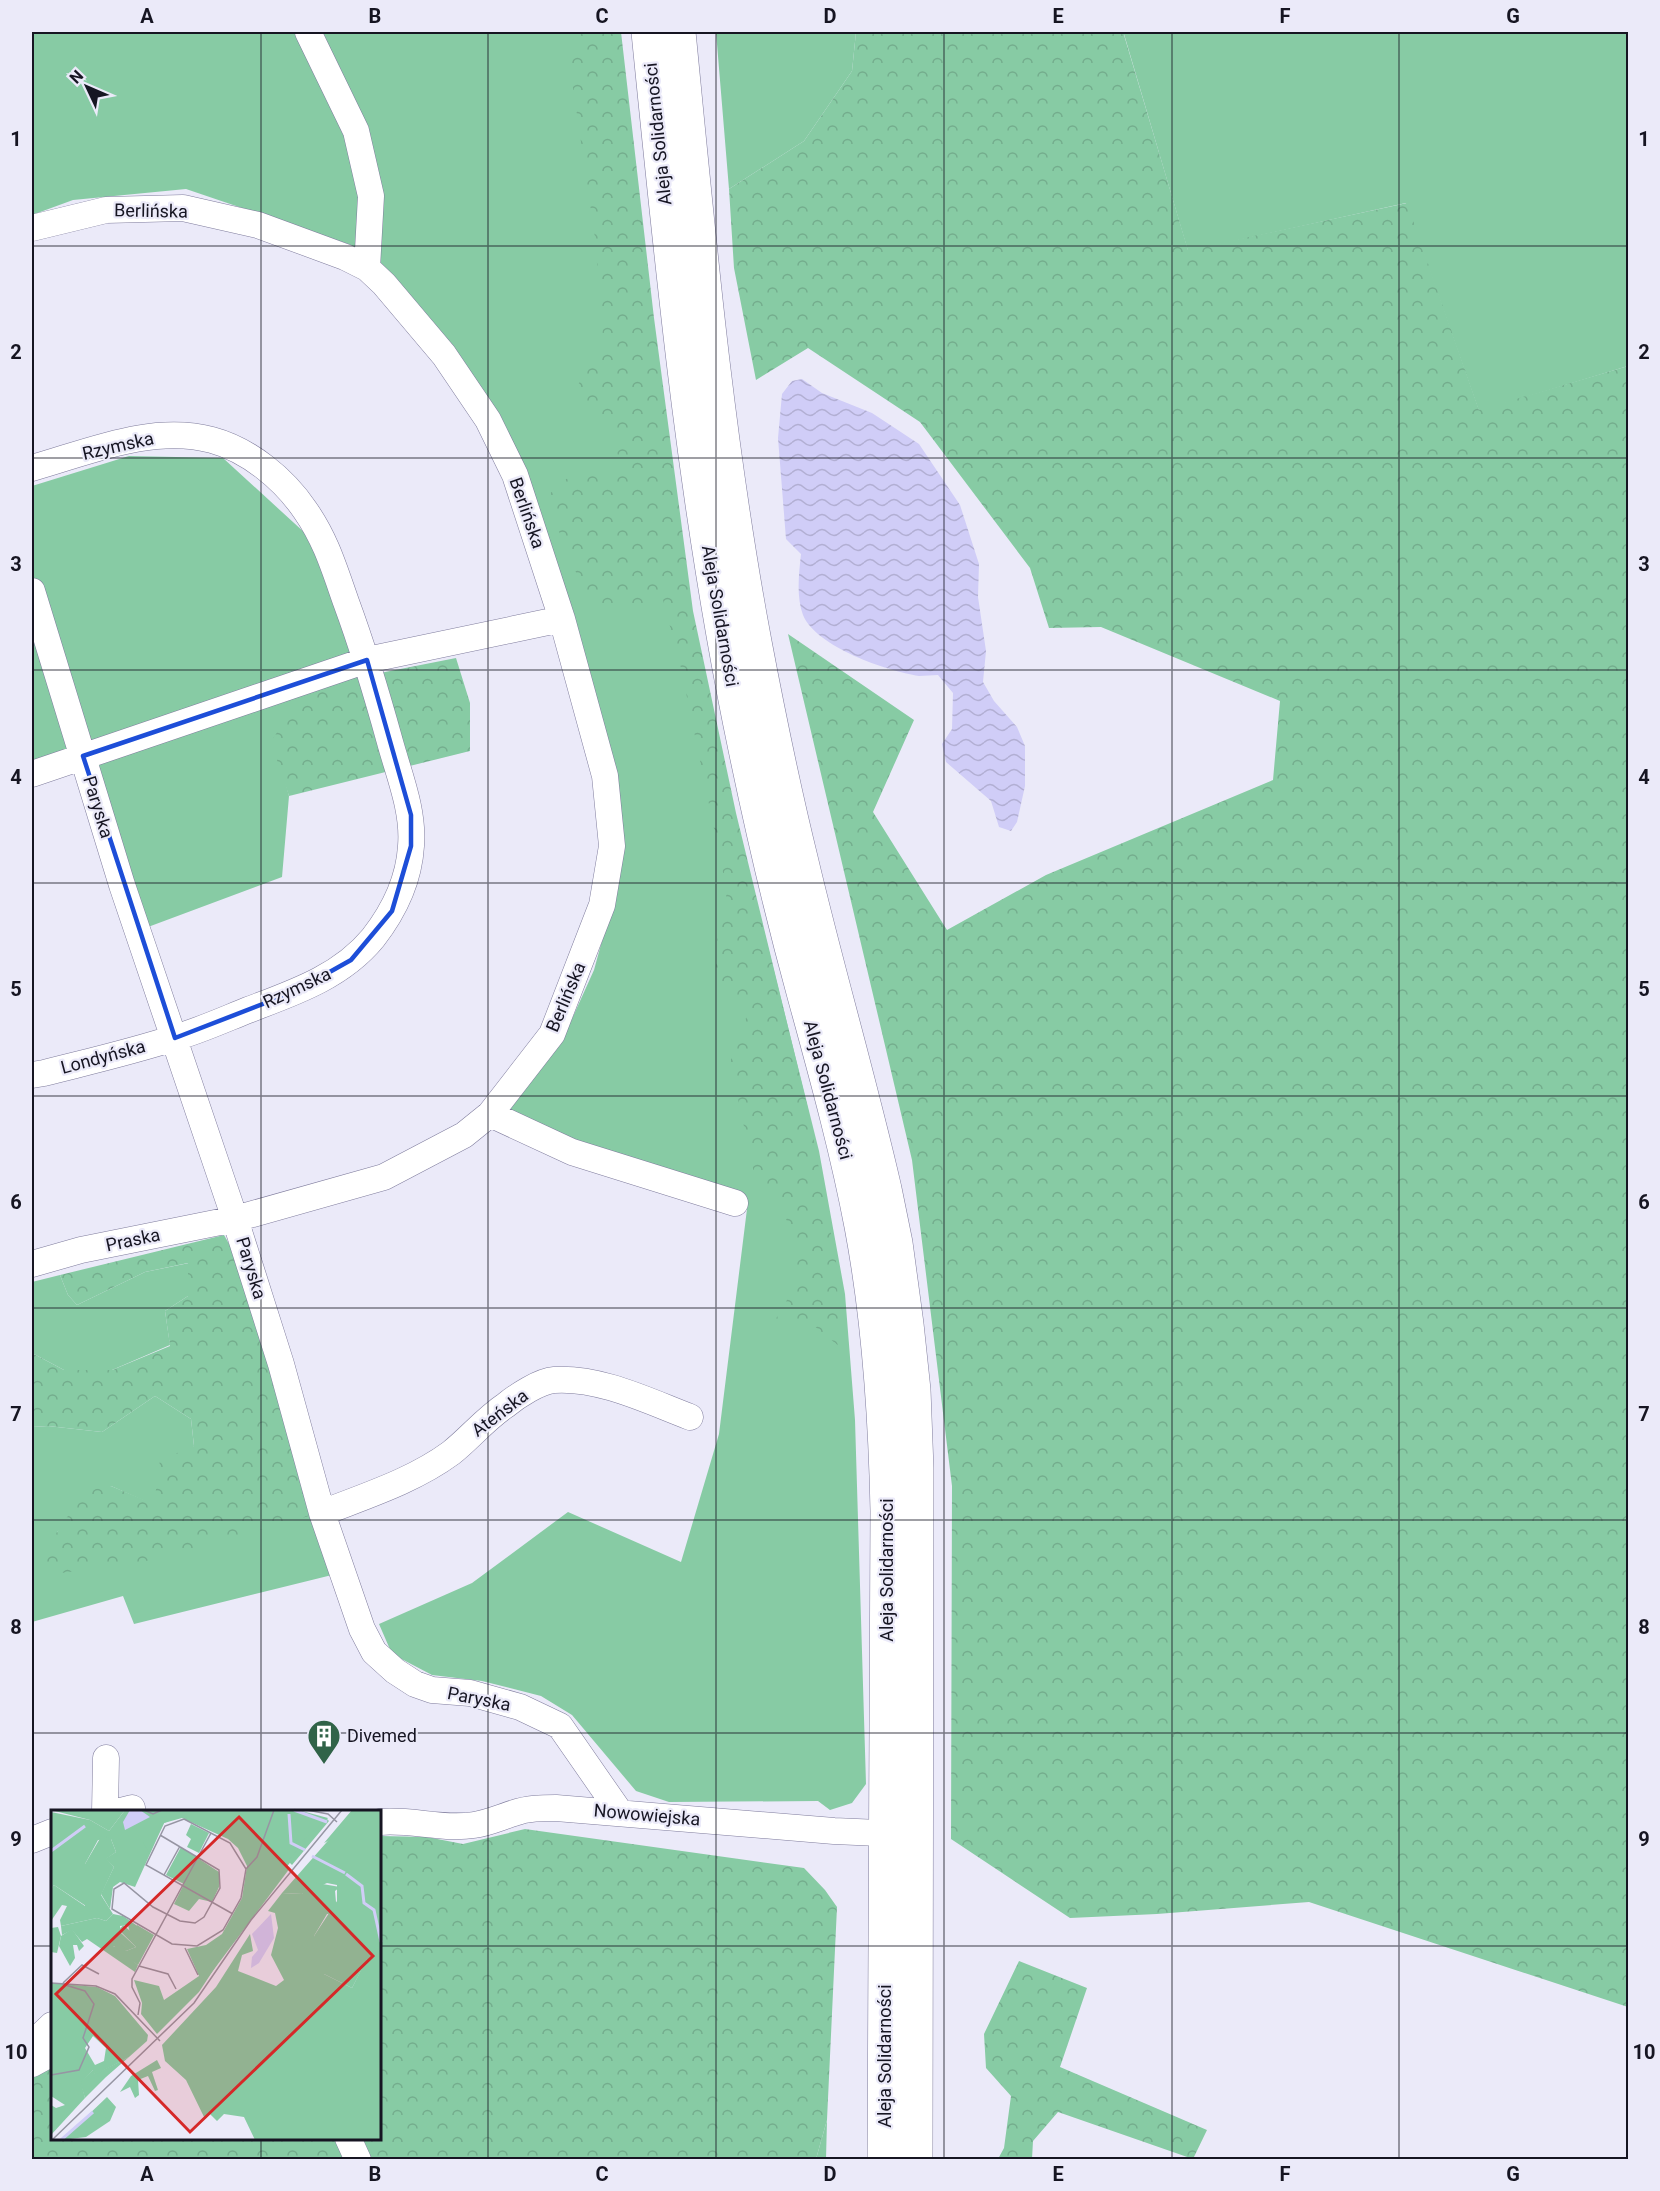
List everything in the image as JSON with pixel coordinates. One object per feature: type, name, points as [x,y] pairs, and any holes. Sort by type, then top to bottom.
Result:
[{"type":"main road","name":"Aleja Solidarności","points":[[648,32],[681,358],[706,543],[724,648],[772,869],[861,1223],[876,1320],[885,1430],[916,2160]]},
{"type":"main road","name":"Aleja Solidarności","points":[[679,32],[713,365],[754,641],[801,861],[883,1179],[904,1295],[914,1390],[918,1479],[884,2160]]},
{"type":"street","points":[[308,32],[357,131],[371,196],[367,267]]},
{"type":"street","name":"Berlińska","points":[[32,228],[106,210],[183,208],[258,225],[367,267],[444,355],[488,420],[515,475],[562,619],[605,776],[612,846],[602,905],[552,1034],[490,1114],[456,1140],[384,1178],[235,1219]]},
{"type":"street","name":"Rzymska","points":[[32,468],[133,439],[180,435],[213,441],[246,455],[287,489],[303,507],[325,540],[367,660],[411,815],[411,846],[404,884],[392,911],[371,940],[351,960],[324,978],[294,992],[175,1038]]},
{"type":"street","name":"Paryska","points":[[32,591],[126,896],[235,1219],[281,1364],[322,1513],[362,1629],[374,1652],[414,1684],[432,1690],[470,1693],[520,1707],[560,1726],[619,1811]]},
{"type":"street","points":[[32,774],[367,660],[562,619]]},
{"type":"street","name":"Londyńska","points":[[32,1075],[175,1038]]},
{"type":"street","points":[[490,1114],[572,1152],[735,1203]]},
{"type":"street","name":"Praska","points":[[32,1264],[81,1251],[235,1219]]},
{"type":"street","name":"Ateńska","points":[[322,1513],[404,1480],[422,1470],[451,1453],[490,1416],[519,1395],[551,1380],[584,1381],[632,1395],[690,1417]]},
{"type":"street","points":[[105,1810],[106,1758]]},
{"type":"street","name":"Nowowiejska","points":[[381,1822],[415,1822],[453,1826],[484,1823],[535,1808],[619,1811],[799,1828],[902,1834]]},
{"type":"street","points":[[32,1840],[51,1832]]},
{"type":"street","points":[[32,2044],[51,2026]]},
{"type":"street","points":[[32,2064],[51,2054]]},
{"type":"street","points":[[348,2140],[358,2160]]},
{"type":"highlighted area","points":[[367,660],[411,815],[411,846],[392,911],[351,960],[294,992],[175,1038],[83,756]]},
{"type":"green space","points":[[32,32],[601,32],[668,564],[749,871],[819,1151],[845,1294],[855,1420],[866,1784],[852,1803],[830,1810],[818,1801],[669,1802],[636,1791],[572,1715],[541,1696],[482,1681],[432,1675],[392,1654],[379,1624],[472,1583],[568,1512],[681,1562],[719,1434],[748,1201],[505,1116],[562,1041],[594,970],[617,886],[524,469],[390,273],[351,245],[186,189],[73,200],[32,215]]},
{"type":"green space","points":[[578,32],[621,32],[654,318],[693,611],[736,813],[808,1109],[836,1261],[840,1347],[807,1320],[774,1322],[797,1283],[796,1243],[784,1214],[756,1182],[730,1062],[750,1007],[716,982],[716,945],[727,892],[681,668],[662,596],[626,610],[590,606],[545,498],[566,479],[621,467],[613,438],[577,387],[603,338],[595,238],[569,60]]},
{"type":"green space","points":[[716,32],[856,32],[852,71],[804,141],[729,189]]},
{"type":"green space","points":[[856,32],[1126,32],[1124,35],[1188,250],[1407,203],[1479,410],[1628,366],[1628,2007],[1309,1902],[1157,1914],[1070,1918],[951,1839],[952,1486],[912,1160],[788,634],[914,720],[873,812],[947,930],[1046,875],[1273,780],[1280,701],[1101,627],[1049,628],[1030,568],[920,422],[808,348],[756,380],[734,268],[729,189],[804,141],[852,71]]},
{"type":"green space","points":[[1126,32],[1628,32],[1628,366],[1479,411],[1406,203],[1188,251],[1124,34]]},
{"type":"green space","points":[[129,456],[223,458],[317,544],[363,679],[282,770],[289,796],[282,877],[148,927],[92,744],[32,763],[32,486]]},
{"type":"green space","points":[[456,658],[470,703],[470,751],[289,796],[271,742],[298,699],[380,673]]},
{"type":"green space","points":[[224,1235],[232,1249],[316,1514],[152,1560],[48,1575],[45,1556],[57,1532],[85,1491],[111,1486],[154,1504],[160,1460],[194,1446],[191,1419],[155,1396],[102,1432],[48,1426],[32,1427],[32,1353],[64,1370],[112,1370],[170,1346],[165,1311],[188,1296],[188,1263],[145,1272],[77,1305],[68,1295],[60,1275]]},
{"type":"green space","points":[[189,1263],[188,1296],[165,1311],[170,1345],[112,1370],[64,1370],[32,1353],[32,1282],[60,1275],[68,1295],[77,1305],[145,1272]]},
{"type":"green space","points":[[155,1396],[191,1419],[194,1446],[154,1505],[111,1486],[57,1532],[316,1514],[336,1574],[134,1624],[123,1596],[32,1622],[32,1427],[48,1426],[102,1432]]},
{"type":"green space","points":[[525,1829],[804,1868],[825,1890],[837,1907],[827,2120],[816,2159],[32,2159],[32,2050],[51,2033],[51,2140],[381,2140],[381,1836],[427,1837],[463,1844]]},
{"type":"green space","points":[[1019,1961],[1087,1988],[1060,2067],[1207,2130],[1193,2159],[1058,2112],[1033,2141],[1032,2159],[998,2159],[1004,2148],[1011,2096],[986,2068],[984,2034]]},
{"type":"green space","points":[[827,2120],[826,2159],[816,2159]]},
{"type":"water","points":[[802,379],[822,393],[872,413],[919,444],[960,505],[979,564],[978,597],[986,651],[983,682],[994,701],[1017,727],[1025,746],[1025,786],[1017,822],[1011,831],[999,827],[991,801],[946,762],[942,744],[952,729],[953,693],[938,675],[919,676],[905,673],[854,656],[822,637],[810,627],[803,615],[799,592],[801,554],[786,539],[778,438],[782,394],[792,381]]},
{"type":"place","name":"Divemed","points":[[324,1765]]}]
